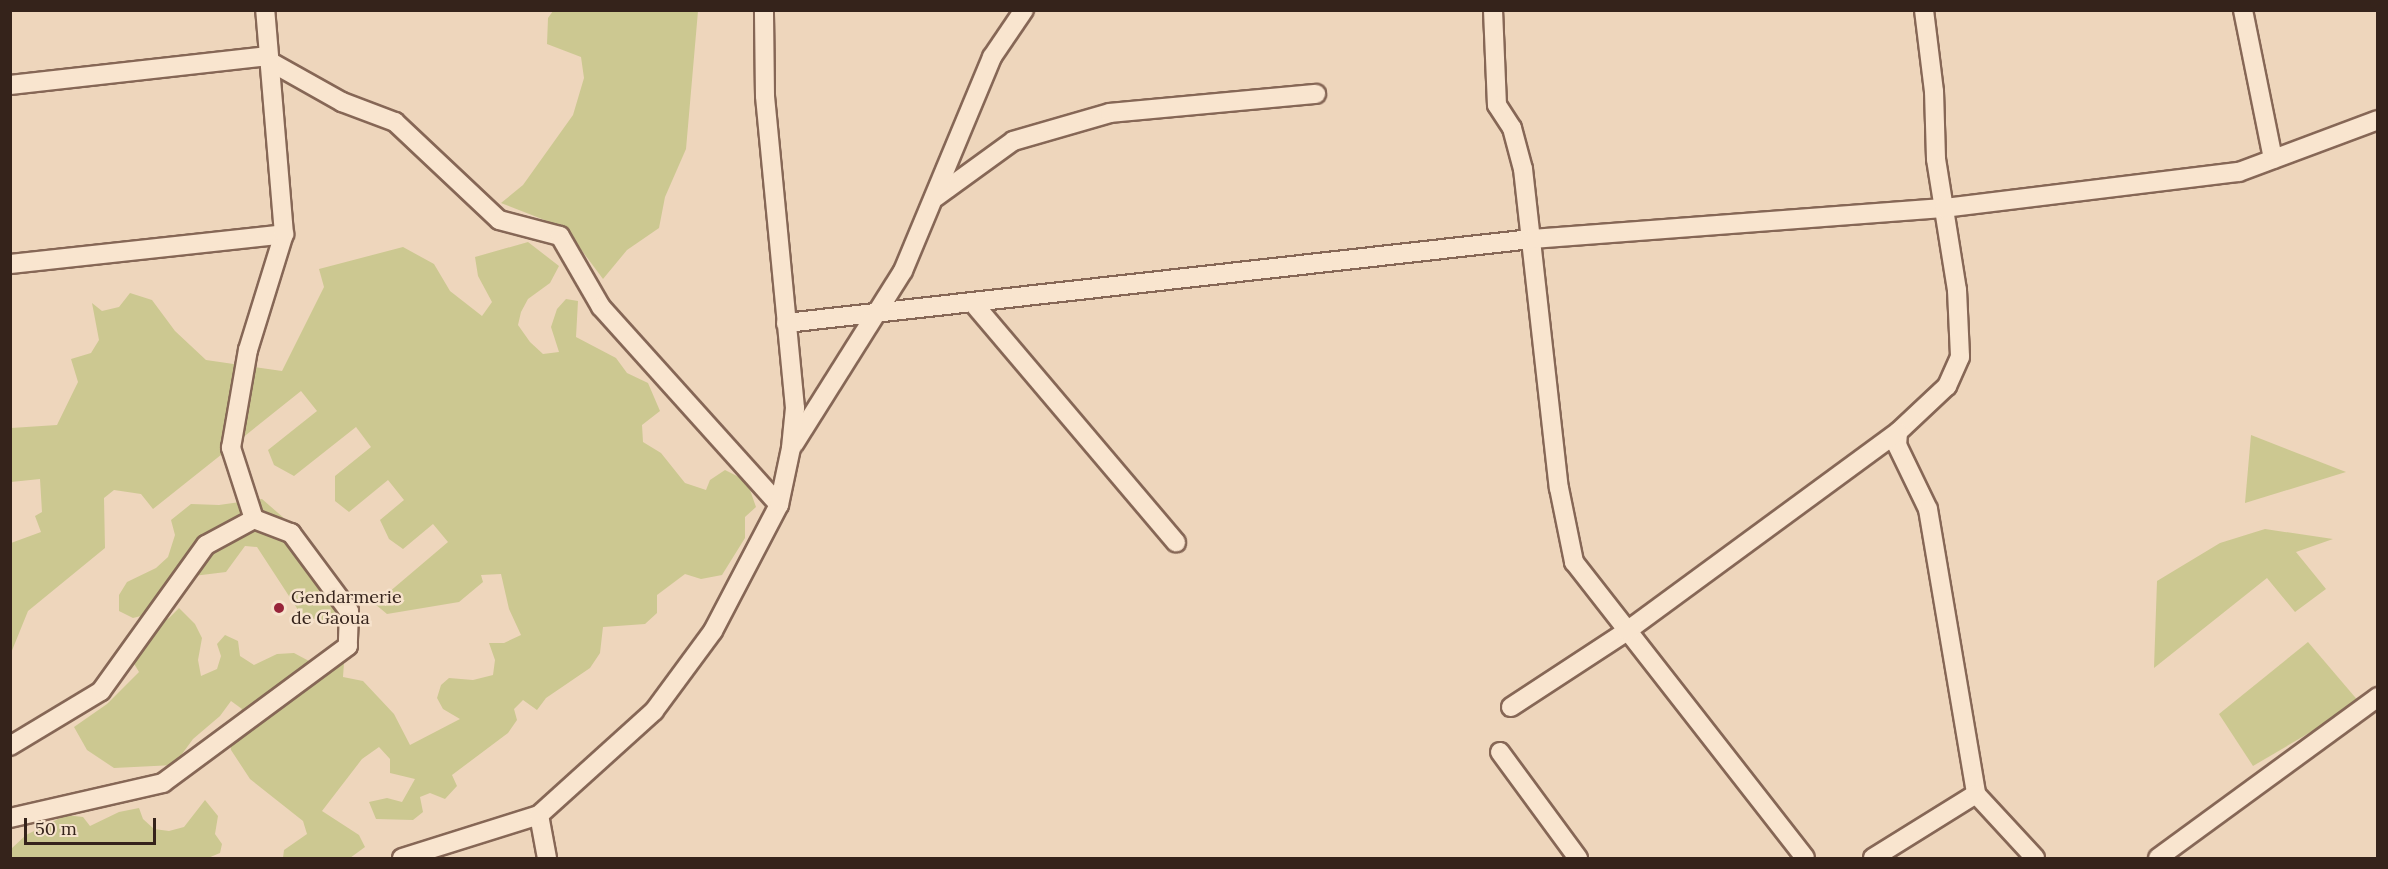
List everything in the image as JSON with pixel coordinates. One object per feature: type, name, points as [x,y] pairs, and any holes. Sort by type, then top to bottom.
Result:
[{"type":"street","points":[[254,519],[231,448],[248,350],[284,234],[265,10]]},
{"type":"street","points":[[402,858],[539,815],[654,711],[714,631],[779,505],[791,448],[795,408],[765,96],[764,10]]},
{"type":"street","points":[[791,448],[903,271],[936,197],[992,57],[1024,10]]},
{"type":"street","points":[[1493,10],[1497,105],[1512,128],[1523,169],[1559,488],[1574,562],[1804,858]]},
{"type":"street","points":[[1511,707],[1628,631],[1898,432],[1947,386],[1960,357],[1957,290],[1944,208],[1924,10]]},
{"type":"street","points":[[2243,10],[2273,159]]},
{"type":"street","points":[[10,85],[268,58],[342,102],[395,122],[499,220],[560,236],[601,307],[779,505]]},
{"type":"street","points":[[936,197],[1013,141],[1110,113],[1316,94]]},
{"type":"street","points":[[786,323],[1531,239],[1944,208],[2245,171],[2378,120]]},
{"type":"street","points":[[10,264],[284,234]]},
{"type":"street","points":[[973,303],[1176,542]]},
{"type":"street","points":[[1898,432],[1897,445],[1928,508],[1976,794],[2035,858]]},
{"type":"street","points":[[10,746],[101,691],[206,545],[254,519],[291,532],[350,611],[348,646],[163,783],[10,818]]},
{"type":"street","points":[[2158,858],[2378,697]]},
{"type":"street","points":[[1500,752],[1578,858]]},
{"type":"street","points":[[1873,858],[1976,794]]},
{"type":"street","points":[[539,815],[547,858]]},
{"type":"shaded area","points":[[553,11],[698,11],[686,149],[665,197],[659,228],[627,250],[603,279],[565,228],[501,203],[523,185],[573,115],[584,78],[581,57],[547,44],[548,18]]},
{"type":"shaded area","points":[[528,242],[559,266],[550,283],[528,299],[521,312],[518,325],[530,342],[543,354],[559,352],[551,327],[557,309],[566,299],[578,301],[576,337],[616,358],[627,373],[648,383],[660,411],[642,425],[643,442],[661,453],[685,483],[706,490],[710,480],[725,470],[741,478],[750,490],[756,507],[745,517],[745,538],[722,575],[701,579],[685,574],[657,595],[657,613],[645,624],[603,627],[600,653],[590,668],[546,698],[537,710],[523,700],[514,709],[517,720],[508,733],[452,775],[457,786],[445,799],[430,793],[420,797],[423,812],[413,820],[376,819],[369,802],[387,798],[402,802],[415,779],[390,773],[390,759],[379,747],[362,759],[322,811],[359,835],[365,847],[350,858],[283,858],[284,850],[307,834],[303,821],[250,779],[231,750],[228,725],[242,709],[231,701],[220,716],[193,739],[174,765],[114,768],[87,750],[74,727],[107,704],[139,672],[133,662],[132,635],[169,618],[179,608],[195,624],[202,638],[198,660],[201,676],[217,669],[221,656],[217,644],[225,635],[238,641],[240,656],[254,665],[277,654],[294,653],[309,661],[324,655],[344,663],[343,677],[363,681],[394,714],[410,745],[460,719],[443,709],[437,698],[441,685],[449,678],[473,680],[493,675],[495,660],[489,643],[504,643],[521,635],[509,609],[501,574],[481,575],[483,582],[459,602],[387,614],[375,604],[448,542],[433,524],[403,549],[389,539],[380,520],[404,500],[388,480],[349,512],[335,501],[335,476],[371,447],[356,427],[294,476],[274,465],[268,450],[317,411],[301,391],[153,509],[141,494],[114,490],[104,498],[105,548],[28,611],[11,653],[11,543],[41,532],[35,516],[42,512],[40,479],[11,482],[11,428],[57,425],[78,382],[71,359],[91,353],[99,340],[92,303],[102,311],[119,307],[130,293],[152,300],[175,331],[206,360],[282,371],[324,287],[319,269],[403,247],[434,264],[450,291],[482,316],[492,302],[478,276],[475,257]]},
{"type":"shaded area","points":[[2251,435],[2346,472],[2245,503]]},
{"type":"shaded area","points":[[262,499],[301,533],[343,587],[339,610],[323,621],[302,616],[257,547],[245,546],[226,572],[177,578],[141,616],[133,618],[119,611],[119,595],[127,582],[156,568],[168,557],[175,535],[171,520],[191,504],[219,505]]},
{"type":"shaded area","points":[[2265,529],[2333,539],[2296,552],[2326,589],[2295,612],[2267,578],[2154,668],[2157,581],[2220,543]]},
{"type":"shaded area","points":[[2308,642],[2360,703],[2253,766],[2219,714]]},
{"type":"shaded area","points":[[205,800],[218,816],[215,834],[222,844],[220,853],[208,858],[11,858],[11,849],[26,835],[66,815],[83,817],[90,826],[119,812],[139,808],[143,819],[154,829],[169,831],[184,827]]},
{"type":"place","name":"Gendarmerie de Gaoua","points":[[279,608]]}]
